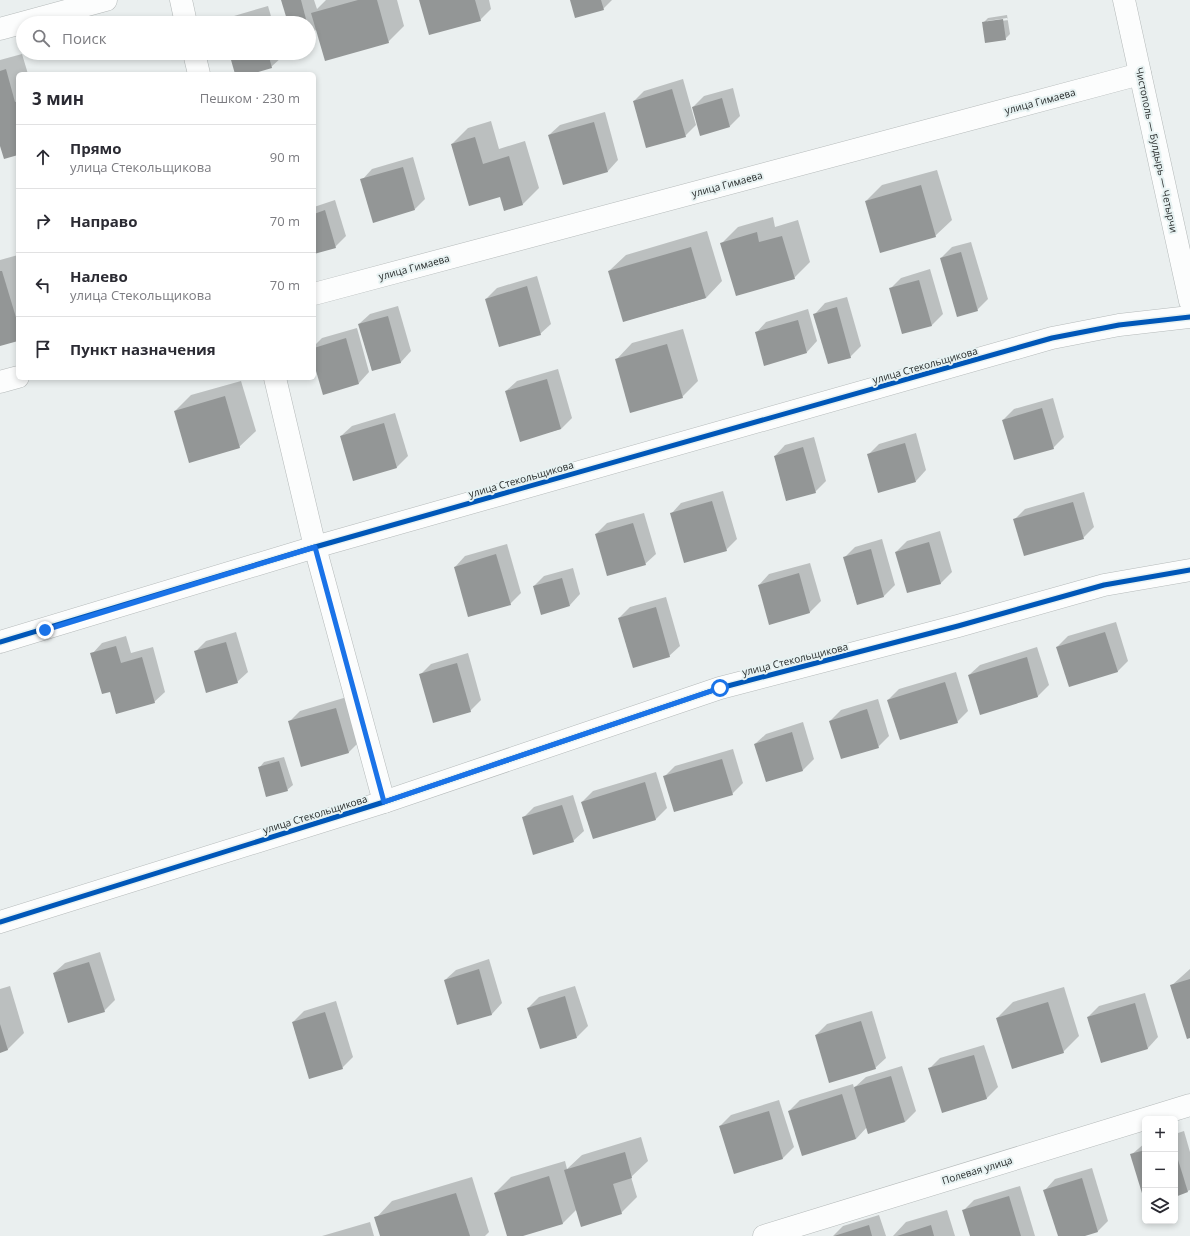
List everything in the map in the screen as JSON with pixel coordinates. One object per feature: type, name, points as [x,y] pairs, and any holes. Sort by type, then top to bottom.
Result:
[{"type":"street","points":[[48,16],[106,0]]},
{"type":"street","points":[[181,0],[184,16]]},
{"type":"street","name":"Чистополь — Булдырь — Четырчи","points":[[1124,0],[1190,301]]},
{"type":"street","points":[[0,29],[16,25]]},
{"type":"street","points":[[196,60],[199,72]]},
{"type":"street","name":"улица Гимаева","points":[[316,293],[1140,74]]},
{"type":"street","name":"улица Стекольщикова","points":[[0,642],[315,547],[1052,338],[1119,325],[1190,317]]},
{"type":"street","points":[[0,382],[16,378]]},
{"type":"street","points":[[275,380],[315,547],[384,802]]},
{"type":"street","name":"улица Стекольщикова","points":[[0,922],[384,802],[720,688],[958,626],[1104,585],[1190,570]]},
{"type":"street","name":"Полевая улица","points":[[764,1236],[1190,1105]]},
{"type":"building","points":[[281,0],[301,0],[305,16],[286,16]]},
{"type":"building","points":[[358,0],[377,0],[389,43],[325,61],[316,30],[316,16],[312,16],[311,13]]},
{"type":"building","points":[[419,0],[475,0],[481,21],[429,35]]},
{"type":"building","points":[[570,0],[601,0],[604,10],[575,18]]},
{"type":"building","points":[[1003,19],[1006,40],[985,43],[982,22]]},
{"type":"building","points":[[231,60],[270,60],[272,68],[258,72],[234,72]]},
{"type":"building","points":[[6,69],[16,102],[16,156],[4,159],[0,146],[0,71]]},
{"type":"building","points":[[672,89],[686,137],[646,148],[633,101]]},
{"type":"building","points":[[722,98],[730,127],[700,136],[692,107]]},
{"type":"building","points":[[594,122],[608,172],[563,185],[548,135]]},
{"type":"building","points":[[475,137],[483,164],[509,156],[523,205],[504,211],[500,197],[469,206],[451,144]]},
{"type":"building","points":[[403,167],[415,210],[373,223],[360,179]]},
{"type":"building","points":[[921,185],[936,237],[880,253],[865,201]]},
{"type":"building","points":[[325,210],[336,248],[316,253],[316,213]]},
{"type":"building","points":[[757,232],[759,242],[782,236],[795,279],[736,296],[720,243]]},
{"type":"building","points":[[691,247],[706,298],[623,322],[608,271]]},
{"type":"building","points":[[961,252],[978,311],[957,317],[940,258]]},
{"type":"building","points":[[0,271],[2,271],[16,317],[16,342],[0,346]]},
{"type":"building","points":[[919,280],[932,326],[902,334],[889,288]]},
{"type":"building","points":[[527,286],[541,335],[499,347],[485,299]]},
{"type":"building","points":[[837,307],[851,358],[828,364],[813,314]]},
{"type":"building","points":[[388,316],[401,363],[372,371],[358,324]]},
{"type":"building","points":[[798,320],[807,353],[764,366],[755,332]]},
{"type":"building","points":[[346,338],[359,384],[323,395],[316,371],[316,347]]},
{"type":"building","points":[[667,344],[683,398],[630,413],[615,359]]},
{"type":"building","points":[[547,379],[561,429],[520,442],[505,391]]},
{"type":"building","points":[[225,396],[240,448],[189,463],[174,411]]},
{"type":"building","points":[[1042,408],[1054,449],[1014,460],[1002,420]]},
{"type":"building","points":[[384,423],[397,468],[353,481],[340,436]]},
{"type":"building","points":[[905,443],[916,482],[878,493],[867,454]]},
{"type":"building","points":[[803,447],[816,493],[786,501],[774,456]]},
{"type":"building","points":[[712,501],[727,551],[684,563],[670,513]]},
{"type":"building","points":[[1073,502],[1084,539],[1024,556],[1013,519]]},
{"type":"building","points":[[633,523],[646,565],[607,576],[595,534]]},
{"type":"building","points":[[929,542],[941,584],[907,593],[895,552]]},
{"type":"building","points":[[871,549],[884,597],[857,605],[843,557]]},
{"type":"building","points":[[496,554],[511,605],[468,617],[454,567]]},
{"type":"building","points":[[799,573],[810,613],[769,625],[758,585]]},
{"type":"building","points":[[562,578],[570,606],[541,615],[533,586]]},
{"type":"building","points":[[656,607],[670,657],[633,668],[618,618]]},
{"type":"building","points":[[1105,632],[1118,672],[1069,687],[1056,647]]},
{"type":"building","points":[[226,642],[238,683],[206,693],[194,651]]},
{"type":"building","points":[[116,646],[121,663],[142,657],[155,703],[116,714],[110,692],[102,694],[90,653]]},
{"type":"building","points":[[1027,657],[1038,697],[980,715],[968,675]]},
{"type":"building","points":[[457,663],[471,712],[433,723],[419,674]]},
{"type":"building","points":[[945,682],[958,723],[900,740],[887,700]]},
{"type":"building","points":[[336,708],[349,753],[301,767],[288,721]]},
{"type":"building","points":[[867,709],[879,748],[841,759],[829,721]]},
{"type":"building","points":[[792,732],[803,771],[766,782],[754,744]]},
{"type":"building","points":[[722,759],[733,795],[674,812],[663,776]]},
{"type":"building","points":[[279,761],[288,791],[266,797],[258,767]]},
{"type":"building","points":[[645,782],[656,820],[593,839],[581,802]]},
{"type":"building","points":[[562,805],[574,842],[533,855],[522,817]]},
{"type":"building","points":[[89,962],[105,1012],[68,1023],[53,973]]},
{"type":"building","points":[[479,969],[492,1015],[457,1025],[444,980]]},
{"type":"building","points":[[1190,979],[1190,1038],[1187,1039],[1170,985]]},
{"type":"building","points":[[565,996],[577,1038],[540,1049],[527,1008]]},
{"type":"building","points":[[1048,1002],[1064,1053],[1012,1069],[996,1018]]},
{"type":"building","points":[[1135,1003],[1148,1049],[1101,1063],[1087,1017]]},
{"type":"building","points":[[325,1012],[343,1069],[309,1079],[292,1022]]},
{"type":"building","points":[[861,1021],[876,1069],[829,1083],[815,1035]]},
{"type":"building","points":[[0,1024],[8,1050],[0,1053]]},
{"type":"building","points":[[974,1055],[987,1099],[942,1113],[928,1068]]},
{"type":"building","points":[[891,1076],[905,1122],[868,1134],[854,1087]]},
{"type":"building","points":[[842,1094],[856,1139],[802,1156],[788,1111]]},
{"type":"building","points":[[769,1111],[783,1159],[734,1174],[719,1126]]},
{"type":"building","points":[[1142,1151],[1142,1193],[1130,1154]]},
{"type":"building","points":[[625,1152],[632,1178],[613,1184],[622,1214],[581,1227],[564,1170]]},
{"type":"building","points":[[1178,1160],[1188,1192],[1178,1196]]},
{"type":"building","points":[[549,1176],[563,1224],[523,1236],[507,1236],[494,1193]]},
{"type":"building","points":[[1082,1178],[1098,1232],[1085,1236],[1058,1236],[1043,1190]]},
{"type":"building","points":[[456,1193],[470,1236],[380,1236],[374,1217]]},
{"type":"building","points":[[1009,1196],[1021,1236],[970,1236],[962,1210]]},
{"type":"building","points":[[869,1225],[872,1236],[834,1236]]},
{"type":"building","points":[[931,1225],[934,1236],[897,1236]]},
{"type":"cycle path","points":[[0,642],[315,547],[1052,338],[1119,325],[1190,317]]},
{"type":"cycle path","points":[[0,922],[384,802],[720,688],[958,626],[1104,585],[1190,570]]},
{"type":"route","points":[[45,630],[315,547],[384,802],[720,688]]}]
